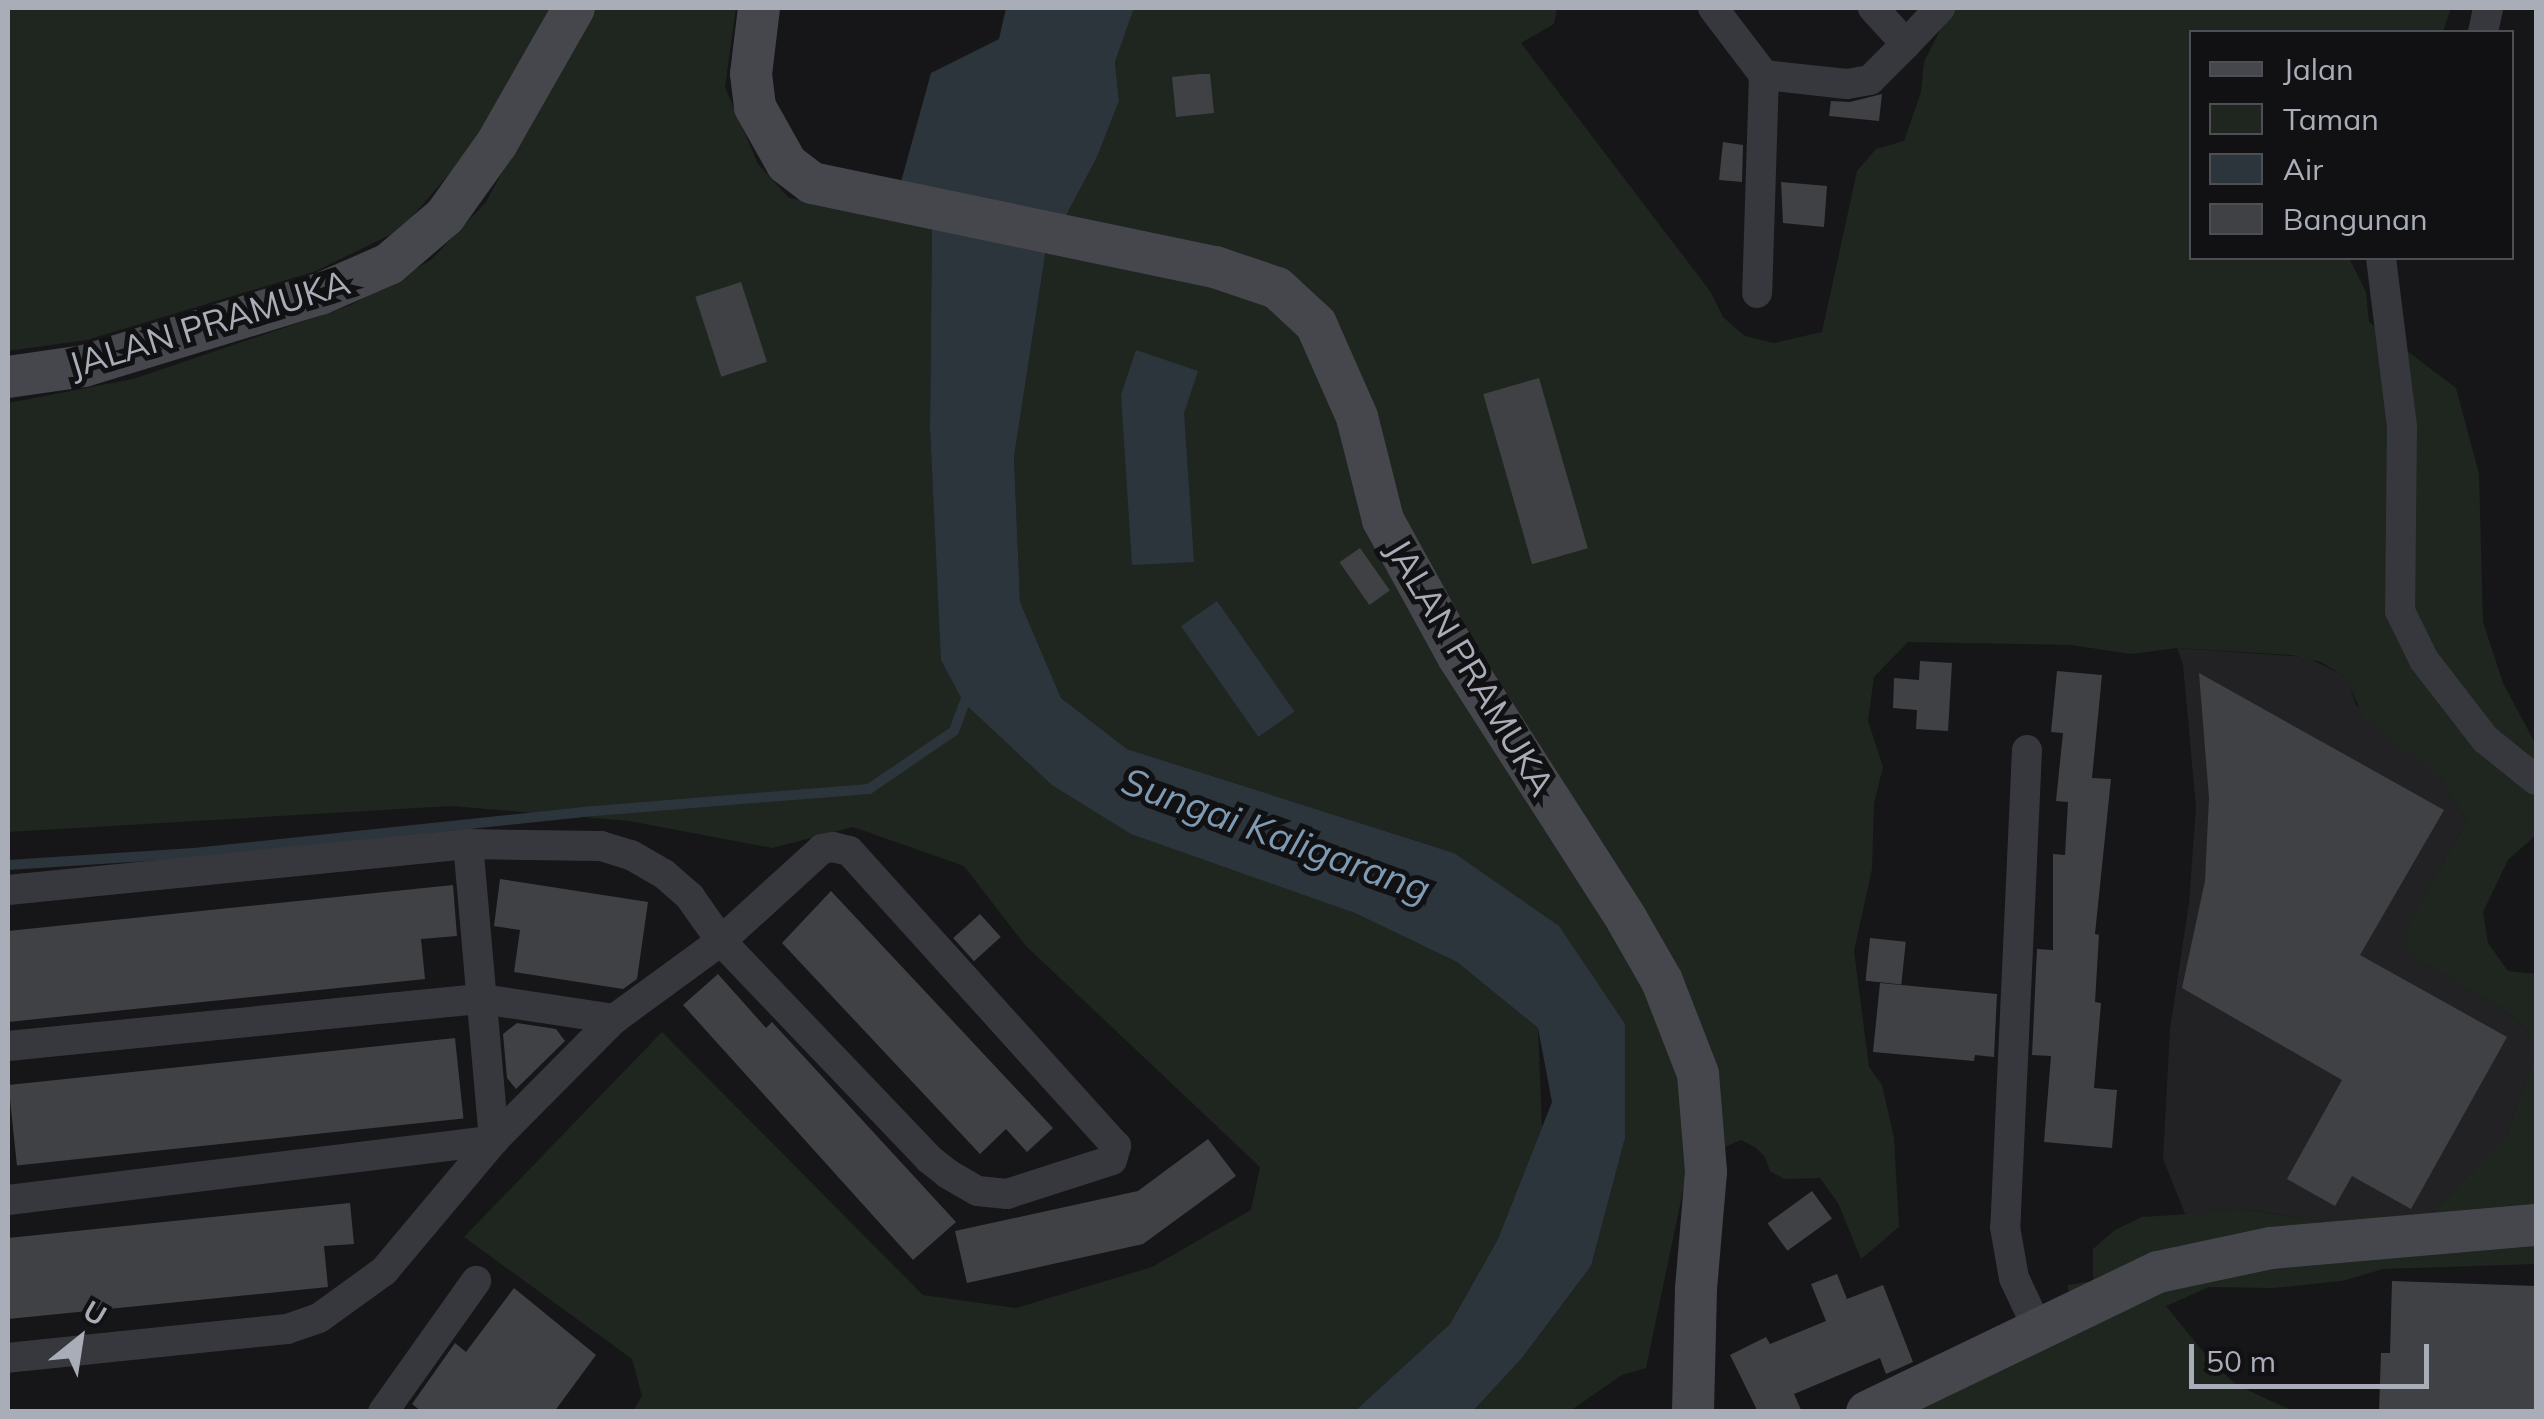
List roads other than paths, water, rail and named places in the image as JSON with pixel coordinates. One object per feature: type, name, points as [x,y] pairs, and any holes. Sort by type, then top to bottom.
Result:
[{"type":"main road","name":"JALAN PRAMUKA","points":[[8,377],[84,366],[320,294],[389,264],[446,216],[497,143],[574,8]]},
{"type":"main road","name":"JALAN PRAMUKA","points":[[759,8],[751,74],[755,107],[787,164],[812,183],[1216,267],[1277,288],[1316,324],[1357,417],[1383,520],[1459,658],[1662,981],[1698,1074],[1706,1172],[1696,1290],[1694,1412]]},
{"type":"main road","points":[[1867,1412],[2158,1272],[2271,1248],[2536,1224]]},
{"type":"street","points":[[1713,8],[1764,76],[1757,292]]},
{"type":"street","points":[[1873,8],[1906,44]]},
{"type":"street","points":[[1764,76],[1848,84],[1870,80],[1940,8]]},
{"type":"street","points":[[2381,260],[2402,427],[2400,611],[2424,660],[2485,739],[2536,780]]},
{"type":"street","points":[[2027,750],[2005,1227],[2014,1278],[2038,1329]]},
{"type":"street","points":[[8,890],[468,844],[601,846],[631,854],[664,874],[690,898],[721,941],[928,1159],[978,1191],[1007,1194],[1116,1154],[1112,1137],[849,851],[822,850],[721,941],[614,1019],[494,1140],[384,1271],[319,1318],[287,1329],[8,1358]]},
{"type":"street","points":[[468,844],[494,1140]]},
{"type":"street","points":[[8,1046],[482,998],[614,1019]]},
{"type":"street","points":[[8,1200],[494,1140]]},
{"type":"street","points":[[382,1412],[476,1281]]},
{"type":"water","points":[[1006,8],[1134,8],[1115,62],[1119,101],[1097,157],[1065,217],[901,182],[931,73],[999,39]]},
{"type":"water","name":"Sungai Kaligarang","points":[[932,225],[1046,249],[1014,457],[1020,602],[1061,698],[1127,749],[1454,853],[1559,926],[1625,1024],[1625,1138],[1591,1266],[1522,1358],[1473,1411],[1355,1411],[1450,1324],[1498,1239],[1552,1102],[1538,1028],[1457,962],[1355,913],[1131,834],[1052,785],[964,703],[941,660],[930,429]]},
{"type":"water","points":[[1136,350],[1198,371],[1184,413],[1194,562],[1132,565],[1121,395]]},
{"type":"water","points":[[1217,601],[1294,712],[1258,737],[1181,626]]},
{"type":"waterway","points":[[8,865],[194,853],[582,812],[869,789],[954,731],[968,693]]}]
